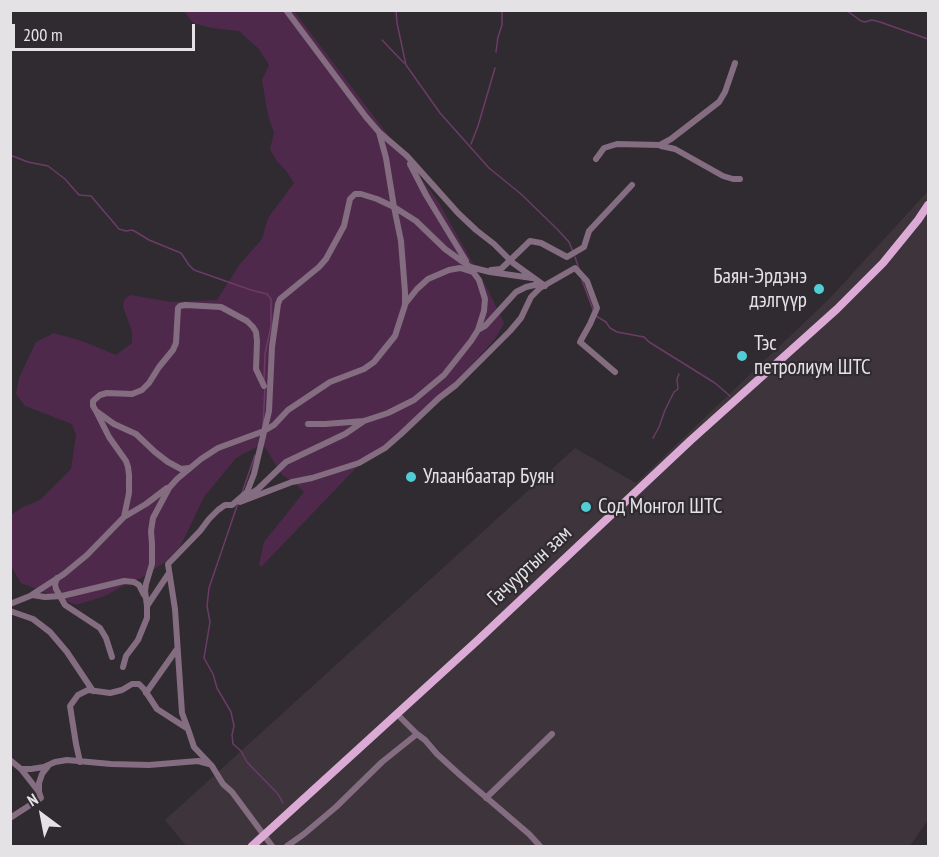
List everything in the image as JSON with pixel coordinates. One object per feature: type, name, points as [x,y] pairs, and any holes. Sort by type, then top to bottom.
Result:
[{"type":"main road","name":"Гачууртын зам","points":[[252,846],[478,640],[691,440],[837,309],[883,263],[928,205]]},
{"type":"street","points":[[286,10],[379,132],[407,156],[458,213],[510,260],[545,286]]},
{"type":"street","points":[[660,146],[719,102],[735,63]]},
{"type":"street","points":[[10,604],[31,595],[58,578],[87,555],[124,517],[155,498],[201,459],[218,448],[264,431],[274,425],[288,410],[330,382],[364,369],[374,362],[395,336],[405,305],[402,250],[386,158],[379,132]]},
{"type":"street","points":[[596,159],[604,148],[617,144],[660,146],[675,149],[723,176],[740,179]]},
{"type":"street","points":[[407,156],[423,190],[470,267]]},
{"type":"street","points":[[482,271],[501,269],[530,241],[541,243],[567,257],[585,247],[589,231],[632,185]]},
{"type":"street","points":[[234,504],[250,486],[269,411],[272,347],[280,299],[326,259],[344,226],[352,196],[361,194],[394,207],[416,221],[445,249],[470,267],[482,271],[532,278]]},
{"type":"street","points":[[308,424],[364,421],[404,406],[434,385],[478,330],[485,299],[479,280],[473,272],[460,268],[435,275],[417,289],[405,305]]},
{"type":"street","points":[[272,846],[232,792],[223,784],[212,766],[194,747],[182,713],[175,609],[168,564],[200,531],[208,519],[225,505],[234,504],[292,482],[359,463],[385,448],[471,371],[510,331],[523,315],[531,297],[540,288],[575,268],[586,281],[597,308],[580,342],[615,372]]},
{"type":"street","points":[[478,330],[485,326],[516,292],[539,284],[545,286]]},
{"type":"street","points":[[124,517],[129,493],[128,466],[109,437],[93,406],[93,401],[107,393],[132,394],[142,390],[149,383],[176,343],[180,306],[221,307],[247,321],[256,332],[256,369],[264,386]]},
{"type":"street","points":[[96,411],[114,424],[136,434],[168,462],[181,469],[189,468]]},
{"type":"street","points":[[234,504],[258,489],[286,462],[345,434],[364,421]]},
{"type":"street","points":[[145,597],[152,564],[153,518],[169,488],[177,479]]},
{"type":"street","points":[[147,606],[170,572]]},
{"type":"street","points":[[58,578],[55,584],[56,589],[64,605],[100,628],[112,657]]},
{"type":"street","points":[[31,595],[59,596],[124,581],[139,585],[145,597],[147,618],[138,640],[126,656],[123,667]]},
{"type":"street","points":[[10,611],[33,619],[50,632],[67,652],[93,691]]},
{"type":"street","points":[[146,693],[178,649]]},
{"type":"street","points":[[80,762],[70,706],[78,695],[88,690],[110,693],[132,684],[139,684],[157,709],[188,729]]},
{"type":"street","points":[[397,714],[437,754],[540,846]]},
{"type":"street","points":[[287,846],[336,807],[382,762],[417,734]]},
{"type":"street","points":[[486,798],[552,734]]},
{"type":"street","points":[[10,760],[21,769],[39,792]]},
{"type":"street","points":[[21,769],[44,767],[67,760],[149,765],[198,761],[212,766]]},
{"type":"street","points":[[10,818],[41,798],[39,783],[42,774],[50,765]]},
{"type":"shaded area","points":[[184,11],[294,11],[438,201],[504,323],[495,339],[447,393],[416,421],[356,468],[261,567],[259,564],[264,542],[304,492],[282,475],[265,447],[258,446],[236,458],[204,497],[180,547],[164,563],[141,578],[105,596],[76,605],[21,583],[11,566],[11,515],[40,500],[71,469],[76,435],[72,424],[25,406],[16,394],[19,378],[36,342],[54,333],[82,341],[116,355],[132,343],[132,331],[123,307],[124,300],[130,295],[172,302],[217,300],[240,264],[262,239],[268,218],[294,183],[270,149],[274,133],[268,115],[262,80],[269,65],[259,49],[239,31],[193,23]]},
{"type":"shaded area","points":[[928,191],[928,820],[910,846],[186,846],[165,820],[575,448],[636,483],[830,298]]},
{"type":"waterway","points":[[396,10],[406,65],[440,113],[489,168],[521,194],[557,229],[569,242],[573,252]]},
{"type":"waterway","points":[[496,52],[502,25],[502,10]]},
{"type":"waterway","points":[[846,10],[861,21],[880,22],[928,39]]},
{"type":"waterway","points":[[382,40],[404,63]]},
{"type":"waterway","points":[[471,144],[495,68]]},
{"type":"waterway","points":[[10,155],[48,166],[65,179],[79,195],[91,196],[119,229],[132,230],[149,240],[181,253],[194,270],[267,294],[271,299],[271,326],[265,354],[264,380]]},
{"type":"waterway","points":[[575,257],[579,269]]},
{"type":"waterway","points":[[582,280],[594,312]]},
{"type":"waterway","points":[[596,316],[617,332],[644,337],[715,383],[730,396]]},
{"type":"waterway","points":[[653,438],[674,392],[678,389],[679,374]]},
{"type":"waterway","points":[[263,425],[265,387]]},
{"type":"waterway","points":[[242,493],[255,455]]},
{"type":"waterway","points":[[238,503],[209,588],[207,606],[210,622],[204,658],[231,712],[234,726],[233,744],[278,794],[283,803]]},
{"type":"place","name":"Баян-Эрдэнэ дэлгүүр","points":[[819,289]]},
{"type":"place","name":"Тэс петролиум ШТС","points":[[742,356]]},
{"type":"place","name":"Улаанбаатар Буян","points":[[411,477]]},
{"type":"place","name":"Сод Монгол ШТС","points":[[586,507]]}]
